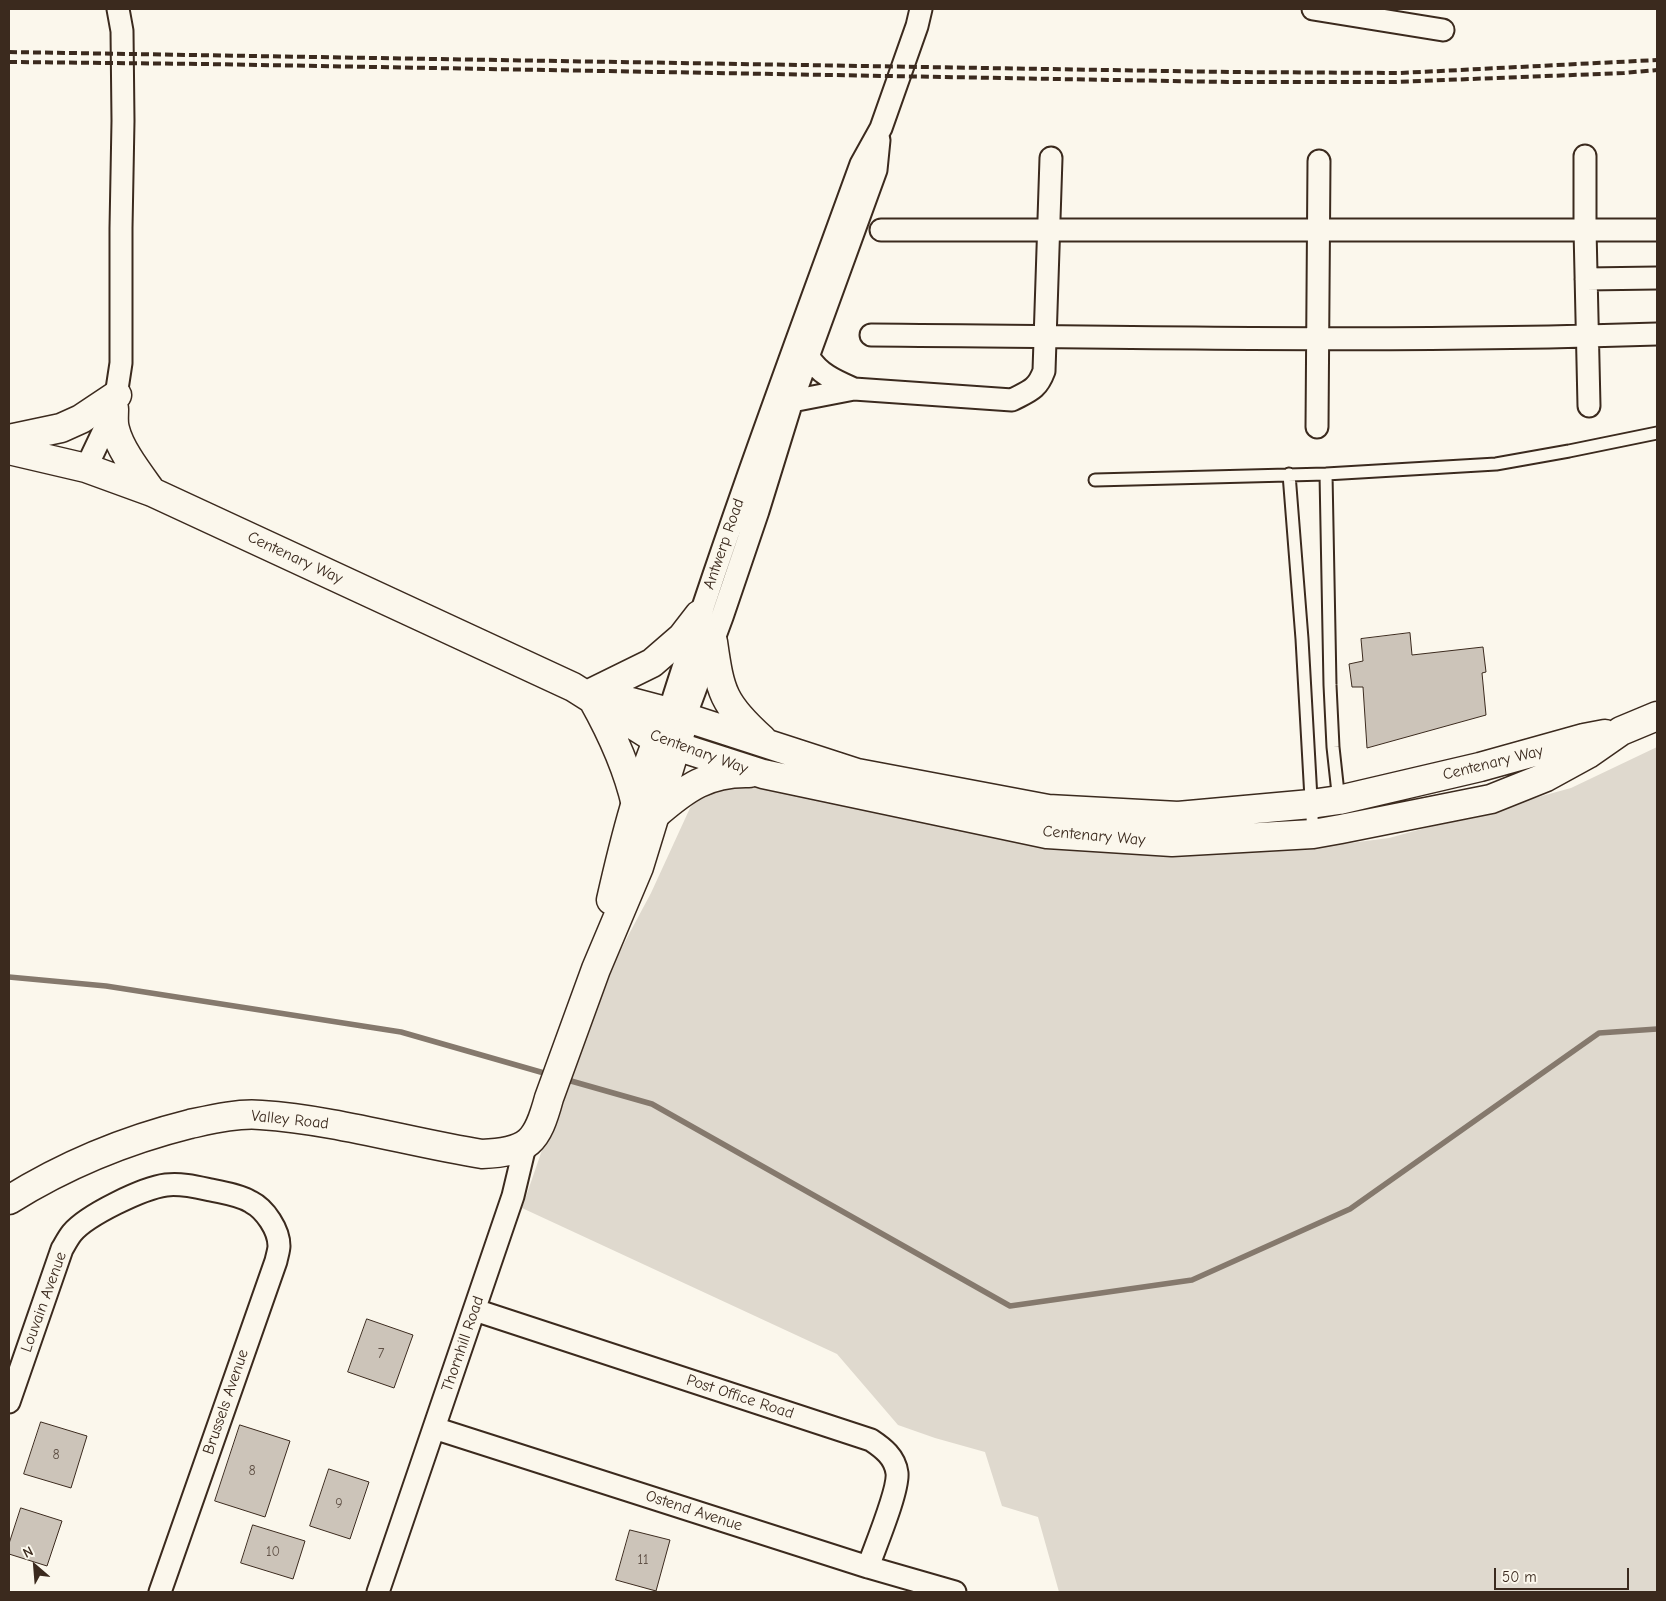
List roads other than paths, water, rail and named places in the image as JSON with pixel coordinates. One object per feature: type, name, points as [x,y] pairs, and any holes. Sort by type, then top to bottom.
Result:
[{"type":"main road","points":[[9,439],[61,428],[116,402],[114,429],[134,467],[152,492]]},
{"type":"main road","name":"Centenary Way","points":[[9,450],[86,468],[152,492],[587,693],[667,743],[763,774],[1046,834],[1172,842],[1313,834],[1340,814]]},
{"type":"main road","points":[[699,615],[682,637],[652,663],[587,693],[603,717],[631,782],[646,809],[718,775],[734,773],[763,774]]},
{"type":"main road","points":[[713,642],[718,674],[726,700],[734,712],[766,744]]},
{"type":"main road","name":"Centenary Way","points":[[587,693],[677,715],[857,773],[1048,809],[1178,816],[1311,804],[1340,814],[1491,799],[1546,777],[1588,754],[1621,731],[1657,716]]},
{"type":"main road","name":"Antwerp Road","points":[[549,1098],[596,970],[639,867],[646,809],[677,715]]},
{"type":"main road","name":"Thornhill Road","points":[[524,1146],[535,1136],[543,1120],[549,1098]]},
{"type":"main road","name":"Valley Road","points":[[9,1200],[97,1153],[151,1134],[217,1118],[259,1114],[311,1120],[482,1154],[504,1153],[524,1146]]},
{"type":"street","points":[[86,468],[116,402],[121,363],[123,121],[122,31],[118,9]]},
{"type":"street","points":[[1313,9],[1444,30]]},
{"type":"street","name":"Antwerp Road","points":[[677,715],[699,615],[861,164],[881,128],[921,14]]},
{"type":"street","name":"Antwerp Road","points":[[677,715],[713,642],[758,511],[792,401],[876,170],[881,128]]},
{"type":"street","points":[[1585,156],[1589,406]]},
{"type":"street","points":[[792,401],[854,389],[1012,400],[1040,383],[1044,371],[1051,158]]},
{"type":"street","points":[[1317,427],[1319,161]]},
{"type":"street","points":[[881,230],[1657,230]]},
{"type":"street","points":[[1586,279],[1657,278]]},
{"type":"street","points":[[871,335],[1317,338],[1657,334]]},
{"type":"street","points":[[809,357],[822,372],[854,389]]},
{"type":"street","name":"Thornhill Road","points":[[378,1592],[513,1196],[524,1146]]},
{"type":"street","name":"Louvain Avenue","points":[[9,1402],[62,1249],[73,1232],[89,1218],[110,1206],[166,1185],[191,1185],[226,1193],[252,1202],[264,1213]]},
{"type":"street","name":"Brussels Avenue","points":[[160,1592],[276,1261],[279,1245],[274,1227],[264,1213]]},
{"type":"street","name":"Post Office Road","points":[[475,1310],[871,1440],[885,1450],[894,1462],[897,1474],[894,1494],[868,1567]]},
{"type":"street","name":"Ostend Avenue","points":[[434,1428],[868,1567],[954,1592]]},
{"type":"lane","points":[[1095,480],[1326,474],[1496,464],[1657,433]]},
{"type":"lane","points":[[1289,474],[1302,639],[1313,834]]},
{"type":"lane","points":[[1326,474],[1330,685],[1333,746],[1340,814]]},
{"type":"waterway","points":[[9,977],[106,986],[401,1032],[551,1075]]},
{"type":"waterway","points":[[564,1079],[652,1104],[1010,1306],[1192,1280],[1350,1209],[1599,1033],[1657,1029]]},
{"type":"railway","points":[[9,52],[1229,72],[1400,73],[1657,60]]},
{"type":"railway","points":[[9,62],[1228,82],[1394,82],[1657,70]]}]
